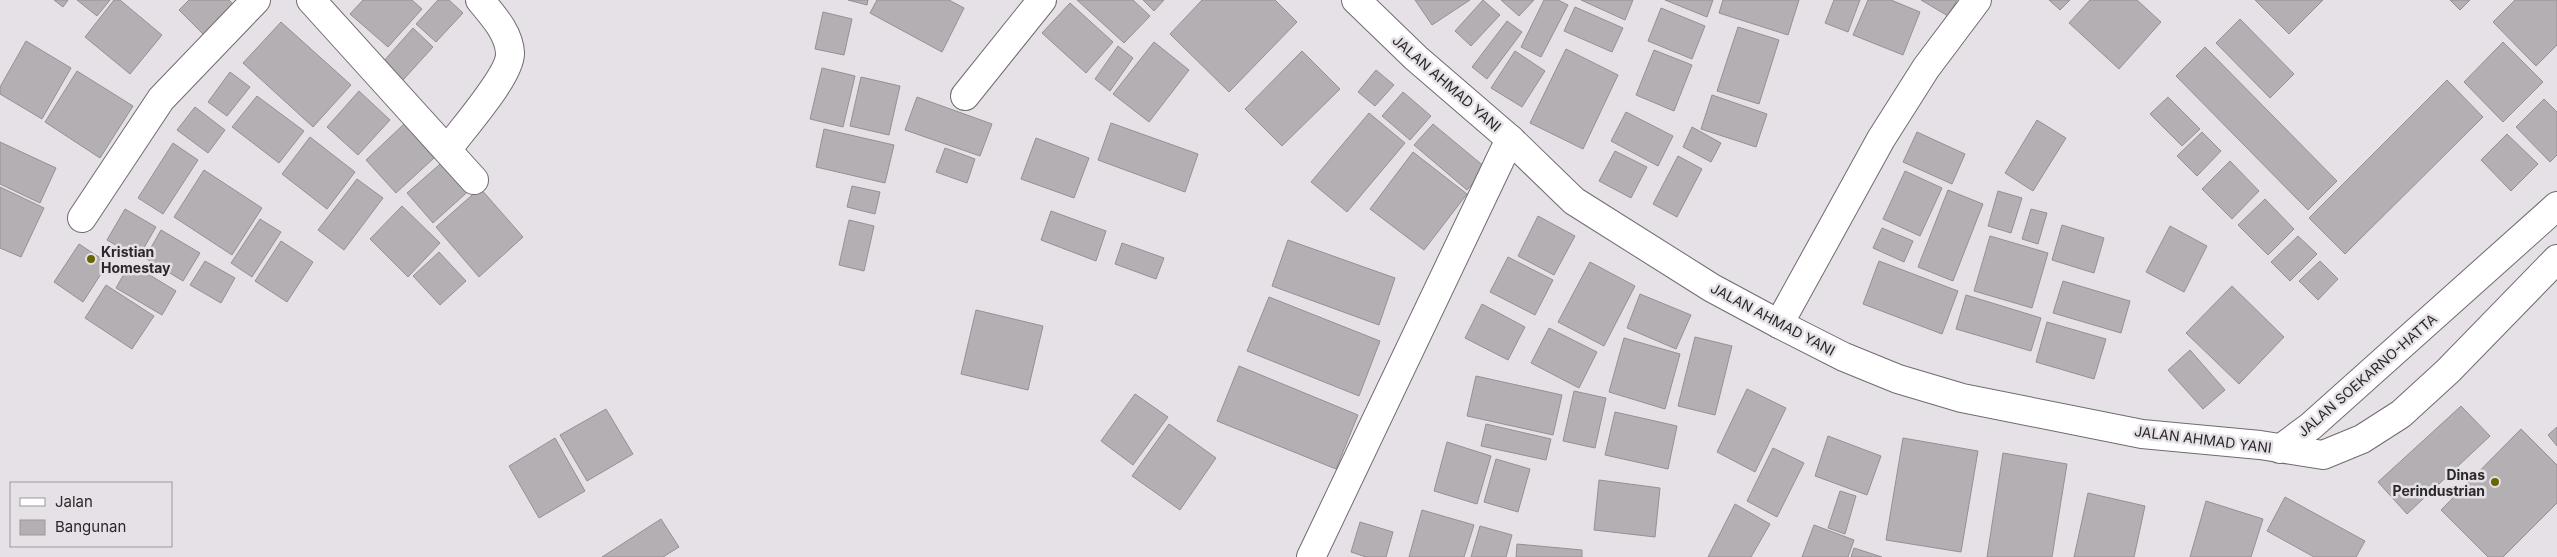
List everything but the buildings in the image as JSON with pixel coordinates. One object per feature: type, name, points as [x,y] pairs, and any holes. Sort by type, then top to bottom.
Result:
[{"type":"main road","points":[[82,218],[161,99],[256,0]]},
{"type":"main road","points":[[311,0],[448,149],[474,180]]},
{"type":"main road","points":[[448,149],[505,73],[510,54],[506,37],[495,18],[480,0]]},
{"type":"main road","points":[[966,96],[1042,0]]},
{"type":"main road","name":"JALAN AHMAD YANI","points":[[1356,0],[1416,58],[1510,139],[1574,201],[1712,288],[1844,357],[1889,375],[1962,398],[2142,434],[2260,445],[2280,449]]},
{"type":"main road","points":[[1778,324],[1881,139],[1926,68],[1977,0]]},
{"type":"main road","points":[[1311,557],[1510,139]]},
{"type":"main road","name":"JALAN SOEKARNO-HATTA","points":[[2280,449],[2311,426],[2557,206]]},
{"type":"main road","name":"JALAN SOEKARNO-HATTA","points":[[2280,449],[2323,455],[2362,439],[2401,414],[2448,371],[2557,259]]},
{"type":"place","name":"Kristian Homestay","points":[[91,259]]},
{"type":"place","name":"Dinas Perindustrian","points":[[2495,482]]}]
